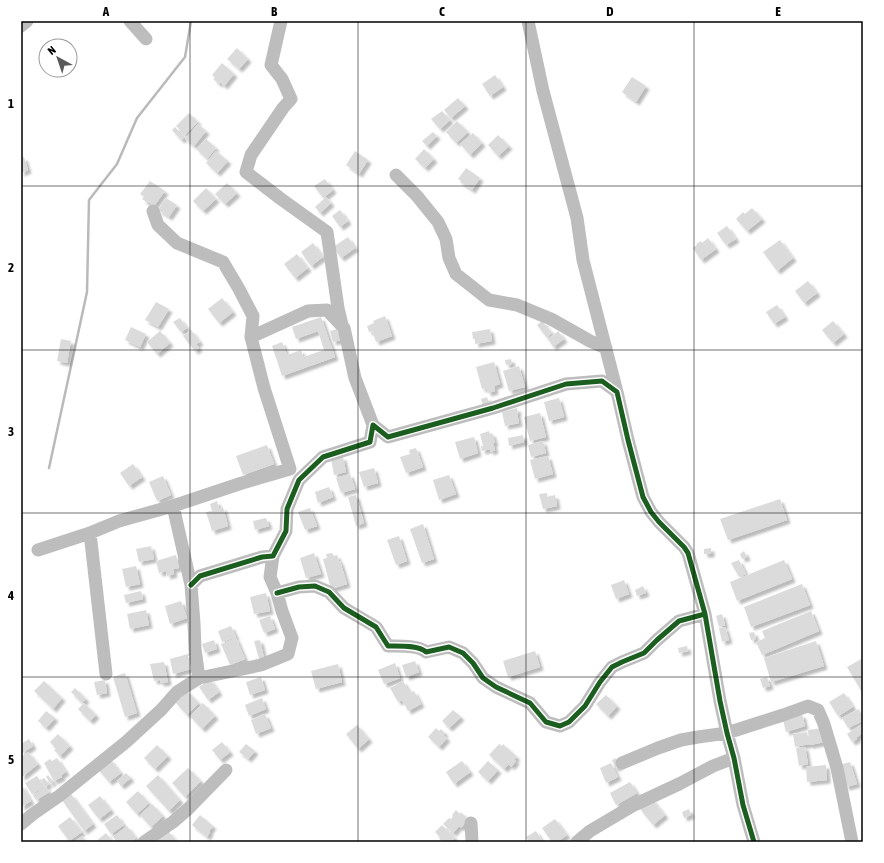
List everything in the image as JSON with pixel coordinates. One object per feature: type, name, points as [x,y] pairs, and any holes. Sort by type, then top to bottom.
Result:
[{"type":"street","points":[[21,26],[27,21]]},
{"type":"street","points":[[130,21],[146,39]]},
{"type":"street","points":[[38,550],[90,533],[119,521],[174,506],[370,442],[373,425],[356,378],[338,308],[327,232],[246,172],[251,155],[283,108],[291,99],[282,78],[271,65],[281,21]]},
{"type":"street","points":[[528,21],[543,91],[577,218],[583,260],[643,497],[651,512],[659,522],[688,553],[705,614],[720,701],[734,758],[743,805],[754,842]]},
{"type":"street","points":[[396,175],[417,196],[438,222],[446,239],[449,258],[456,274],[489,300],[517,305],[551,319],[590,341],[606,348]]},
{"type":"street","points":[[153,211],[158,225],[177,243],[223,262],[239,289],[253,316],[251,337],[264,388],[290,469]]},
{"type":"street","points":[[251,337],[308,311],[326,310],[344,328]]},
{"type":"street","points":[[373,425],[388,437],[492,408],[566,384],[602,381],[617,392]]},
{"type":"street","points":[[21,824],[59,796],[126,742],[161,710],[177,692],[199,678],[261,665],[288,654],[292,638],[270,577],[273,556],[286,531],[288,509],[299,480],[323,457]]},
{"type":"street","points":[[174,506],[191,585],[195,649],[199,678]]},
{"type":"street","points":[[90,533],[106,674]]},
{"type":"street","points":[[191,585],[200,576],[262,556],[273,556]]},
{"type":"street","points":[[277,593],[298,587],[315,586],[329,592],[344,608],[376,627],[388,646],[406,646],[424,650],[426,652],[449,647],[463,653],[473,663],[483,678],[496,687],[530,703],[546,722],[560,726],[569,722],[585,706],[600,682],[612,667],[644,653],[678,621],[705,614]]},
{"type":"street","points":[[622,763],[681,740],[727,733],[808,706],[818,710],[824,724],[837,768],[852,842]]},
{"type":"street","points":[[577,842],[590,831],[634,805],[713,766],[734,758]]},
{"type":"street","points":[[144,842],[173,822],[188,809],[226,770]]},
{"type":"street","points":[[471,823],[472,842]]},
{"type":"building","points":[[237,48],[248,59],[239,69],[227,59]]},
{"type":"building","points":[[222,63],[234,74],[224,86],[220,82],[219,84],[213,79],[215,78],[212,75]]},
{"type":"building","points":[[495,75],[503,87],[490,96],[482,84]]},
{"type":"building","points":[[632,77],[646,86],[636,102],[622,92]]},
{"type":"building","points":[[458,98],[465,106],[451,118],[444,110]]},
{"type":"building","points":[[442,111],[450,120],[440,129],[431,119]]},
{"type":"building","points":[[189,113],[198,122],[185,135],[176,126]]},
{"type":"building","points":[[457,121],[468,132],[456,143],[446,132]]},
{"type":"building","points":[[198,124],[206,131],[194,146],[185,139]]},
{"type":"building","points":[[175,127],[185,137],[181,140],[172,130]]},
{"type":"building","points":[[433,132],[437,136],[427,146],[422,141]]},
{"type":"building","points":[[473,133],[482,143],[470,155],[460,144]]},
{"type":"building","points":[[498,135],[509,146],[498,156],[488,145]]},
{"type":"building","points":[[206,139],[216,148],[207,159],[196,149]]},
{"type":"building","points":[[424,149],[434,159],[425,168],[415,159]]},
{"type":"building","points":[[216,151],[228,161],[217,173],[206,163]]},
{"type":"building","points":[[355,151],[368,160],[359,174],[346,165]]},
{"type":"building","points":[[24,157],[28,170],[21,173],[21,158]]},
{"type":"building","points":[[466,168],[480,178],[472,190],[458,179]]},
{"type":"building","points":[[325,179],[333,190],[323,198],[314,186]]},
{"type":"building","points":[[150,181],[165,191],[154,206],[142,199],[144,197],[140,194]]},
{"type":"building","points":[[227,183],[237,193],[225,204],[215,194]]},
{"type":"building","points":[[206,188],[216,199],[203,211],[193,201]]},
{"type":"building","points":[[326,197],[331,203],[320,213],[315,207]]},
{"type":"building","points":[[166,198],[177,205],[169,217],[158,210]]},
{"type":"building","points":[[752,208],[762,219],[747,231],[736,219],[743,212],[745,214]]},
{"type":"building","points":[[340,210],[348,221],[340,227],[332,216]]},
{"type":"building","points":[[727,226],[736,239],[726,245],[717,233]]},
{"type":"building","points":[[348,237],[355,248],[341,258],[333,247]]},
{"type":"building","points":[[708,238],[716,249],[701,260],[693,248],[697,245],[696,244],[701,241],[702,243]]},
{"type":"building","points":[[780,240],[793,258],[777,271],[763,252]]},
{"type":"building","points":[[313,243],[323,257],[311,266],[301,252]]},
{"type":"building","points":[[297,254],[308,268],[295,278],[284,264]]},
{"type":"building","points":[[808,281],[817,293],[804,303],[795,291]]},
{"type":"building","points":[[222,298],[233,312],[219,323],[208,309]]},
{"type":"building","points":[[156,302],[169,309],[158,327],[145,320]]},
{"type":"building","points":[[777,305],[785,317],[774,324],[766,312]]},
{"type":"building","points":[[385,316],[392,336],[376,342],[372,331],[369,332],[367,326],[374,323],[373,321]]},
{"type":"building","points":[[321,317],[335,357],[282,376],[272,346],[282,342],[287,355],[301,350],[303,357],[324,350],[318,331],[296,339],[292,327]]},
{"type":"building","points":[[180,318],[187,328],[181,332],[173,322]]},
{"type":"building","points":[[542,321],[552,333],[547,338],[537,325]]},
{"type":"building","points":[[833,321],[844,334],[833,343],[822,330]]},
{"type":"building","points":[[131,327],[146,334],[140,347],[125,340]]},
{"type":"building","points":[[337,329],[340,340],[333,342],[330,331]]},
{"type":"building","points":[[490,329],[492,341],[475,344],[475,339],[473,339],[472,332]]},
{"type":"building","points":[[191,330],[200,342],[196,344],[199,348],[195,351],[183,336]]},
{"type":"building","points":[[160,331],[170,343],[157,354],[147,342]]},
{"type":"building","points":[[558,331],[564,339],[553,347],[548,339]]},
{"type":"building","points":[[61,339],[71,341],[67,363],[57,361]]},
{"type":"building","points":[[511,359],[512,364],[506,365],[505,360]]},
{"type":"building","points":[[494,362],[500,384],[494,386],[495,391],[488,393],[486,388],[482,389],[476,367]]},
{"type":"building","points":[[519,366],[525,387],[509,391],[503,371]]},
{"type":"building","points":[[487,397],[490,405],[483,407],[481,399]]},
{"type":"building","points":[[559,398],[564,417],[549,421],[544,402]]},
{"type":"building","points":[[517,408],[519,423],[505,426],[502,412]]},
{"type":"building","points":[[540,413],[546,437],[530,441],[524,417]]},
{"type":"building","points":[[489,431],[490,434],[492,433],[495,443],[493,443],[495,450],[490,452],[490,449],[482,451],[481,446],[483,446],[480,434]]},
{"type":"building","points":[[523,435],[524,442],[509,446],[508,438]]},
{"type":"building","points":[[474,437],[478,453],[460,459],[455,442]]},
{"type":"building","points":[[543,441],[546,453],[531,457],[528,445]]},
{"type":"building","points":[[267,445],[274,464],[243,475],[236,456]]},
{"type":"building","points":[[416,448],[423,467],[406,473],[400,457],[410,454],[409,450]]},
{"type":"building","points":[[548,456],[553,474],[535,479],[530,460]]},
{"type":"building","points":[[343,457],[346,472],[334,475],[331,459]]},
{"type":"building","points":[[133,464],[142,477],[129,486],[120,473]]},
{"type":"building","points":[[374,468],[378,483],[364,487],[359,472]]},
{"type":"building","points":[[350,474],[355,489],[341,493],[336,478]]},
{"type":"building","points":[[449,475],[456,494],[439,500],[433,480]]},
{"type":"building","points":[[163,476],[171,495],[157,501],[149,482]]},
{"type":"building","points":[[329,487],[333,497],[318,503],[315,492]]},
{"type":"building","points":[[547,493],[547,497],[555,495],[557,506],[543,509],[539,494]]},
{"type":"building","points":[[356,495],[364,523],[356,526],[348,497]]},
{"type":"building","points":[[780,499],[787,520],[728,540],[720,519]]},
{"type":"building","points":[[217,501],[219,509],[223,507],[228,526],[212,531],[206,512],[212,511],[210,504]]},
{"type":"building","points":[[310,508],[317,526],[305,530],[298,512]]},
{"type":"building","points":[[266,518],[269,526],[255,530],[253,521]]},
{"type":"building","points":[[423,524],[434,559],[422,563],[410,529]]},
{"type":"building","points":[[399,536],[407,561],[396,565],[387,540]]},
{"type":"building","points":[[151,546],[154,559],[139,562],[136,549]]},
{"type":"building","points":[[711,548],[711,554],[704,554],[704,549]]},
{"type":"building","points":[[744,551],[747,557],[742,559],[740,554]]},
{"type":"building","points":[[314,553],[321,574],[306,578],[300,558]]},
{"type":"building","points":[[332,553],[334,556],[337,555],[340,561],[347,584],[331,589],[323,559],[327,558],[326,554]]},
{"type":"building","points":[[176,555],[179,568],[173,569],[174,574],[167,576],[166,571],[159,573],[156,561]]},
{"type":"building","points":[[739,560],[746,574],[739,577],[731,563]]},
{"type":"building","points":[[784,560],[792,579],[737,601],[730,582]]},
{"type":"building","points":[[136,566],[140,584],[126,587],[122,569]]},
{"type":"building","points":[[624,580],[629,594],[616,599],[611,585]]},
{"type":"building","points":[[802,584],[810,605],[751,627],[744,607]]},
{"type":"building","points":[[643,586],[646,593],[637,596],[635,590]]},
{"type":"building","points":[[141,591],[143,599],[126,603],[124,595]]},
{"type":"building","points":[[266,593],[270,611],[254,614],[250,597]]},
{"type":"building","points":[[181,601],[187,618],[170,624],[165,606]]},
{"type":"building","points":[[146,610],[149,625],[130,629],[127,614]]},
{"type":"building","points":[[811,611],[819,631],[762,655],[756,642],[765,638],[762,631]]},
{"type":"building","points":[[722,614],[725,625],[719,627],[716,616]]},
{"type":"building","points":[[270,616],[275,629],[264,633],[259,620]]},
{"type":"building","points":[[231,626],[236,637],[222,642],[218,631]]},
{"type":"building","points":[[725,627],[729,640],[722,642],[719,628]]},
{"type":"building","points":[[754,632],[756,639],[751,640],[749,633]]},
{"type":"building","points":[[236,638],[245,659],[230,665],[221,644]]},
{"type":"building","points":[[214,640],[217,649],[205,653],[202,644]]},
{"type":"building","points":[[260,640],[264,658],[259,659],[254,641]]},
{"type":"building","points":[[816,641],[824,666],[771,682],[764,658]]},
{"type":"building","points":[[687,646],[688,651],[679,653],[678,648]]},
{"type":"building","points":[[535,651],[540,667],[508,677],[503,661]]},
{"type":"building","points":[[192,653],[192,656],[188,656],[191,669],[173,674],[170,659]]},
{"type":"building","points":[[863,658],[863,694],[847,667]]},
{"type":"building","points":[[415,661],[419,672],[406,677],[402,665]]},
{"type":"building","points":[[164,662],[168,682],[160,683],[160,680],[154,681],[150,664]]},
{"type":"building","points":[[395,663],[400,678],[384,684],[378,670]]},
{"type":"building","points":[[338,664],[342,682],[316,689],[311,671]]},
{"type":"building","points":[[125,673],[137,713],[125,717],[113,677]]},
{"type":"building","points":[[261,677],[265,690],[250,695],[246,682]]},
{"type":"building","points":[[767,677],[770,686],[763,688],[760,679]]},
{"type":"building","points":[[210,679],[219,692],[208,700],[199,687]]},
{"type":"building","points":[[105,680],[107,693],[97,695],[94,682]]},
{"type":"building","points":[[44,681],[62,698],[53,709],[34,691]]},
{"type":"building","points":[[403,681],[410,693],[414,691],[421,704],[408,711],[402,700],[398,702],[390,688]]},
{"type":"building","points":[[75,688],[86,699],[82,703],[71,692]]},
{"type":"building","points":[[186,690],[199,703],[187,715],[175,702]]},
{"type":"building","points":[[844,693],[853,707],[838,716],[829,702]]},
{"type":"building","points":[[606,695],[617,706],[608,716],[596,704]]},
{"type":"building","points":[[262,698],[266,709],[249,716],[245,705]]},
{"type":"building","points":[[84,703],[96,715],[90,721],[78,709]]},
{"type":"building","points":[[203,703],[215,716],[202,729],[190,716]]},
{"type":"building","points":[[859,709],[863,721],[848,728],[842,718]]},
{"type":"building","points":[[453,710],[461,717],[449,728],[442,721]]},
{"type":"building","points":[[46,711],[55,718],[46,728],[38,721]]},
{"type":"building","points":[[265,714],[271,728],[256,734],[251,720]]},
{"type":"building","points":[[802,714],[805,726],[786,732],[783,720]]},
{"type":"building","points":[[863,723],[863,733],[852,742],[847,734]]},
{"type":"building","points":[[357,725],[369,739],[358,749],[346,734]]},
{"type":"building","points":[[436,728],[439,731],[441,729],[445,733],[443,735],[447,738],[439,747],[428,737]]},
{"type":"building","points":[[823,728],[825,742],[795,747],[793,734],[807,732],[809,741],[808,730]]},
{"type":"building","points":[[58,734],[70,746],[60,756],[54,750],[56,749],[50,742]]},
{"type":"building","points":[[29,739],[33,746],[21,754],[21,744]]},
{"type":"building","points":[[222,742],[230,752],[220,760],[212,750]]},
{"type":"building","points":[[246,744],[255,751],[248,759],[239,752]]},
{"type":"building","points":[[499,744],[502,746],[503,744],[517,757],[514,759],[516,761],[511,767],[509,764],[504,769],[489,755]]},
{"type":"building","points":[[157,745],[168,756],[155,769],[144,758]]},
{"type":"building","points":[[805,747],[808,764],[799,766],[796,748]]},
{"type":"building","points":[[28,752],[38,764],[22,777],[21,757]]},
{"type":"building","points":[[57,758],[66,772],[61,775],[62,777],[54,781],[44,763],[50,759],[52,761]]},
{"type":"building","points":[[616,758],[620,766],[615,768],[612,760]]},
{"type":"building","points":[[110,759],[121,773],[109,782],[97,768]]},
{"type":"building","points":[[462,761],[470,772],[454,784],[446,772]]},
{"type":"building","points":[[488,761],[498,770],[488,781],[478,772]]},
{"type":"building","points":[[850,762],[857,784],[846,787],[839,765]]},
{"type":"building","points":[[611,763],[618,777],[606,783],[600,768]]},
{"type":"building","points":[[826,765],[827,780],[807,782],[806,767]]},
{"type":"building","points":[[188,768],[201,781],[185,797],[172,783]]},
{"type":"building","points":[[126,773],[131,778],[121,786],[117,781]]},
{"type":"building","points":[[48,775],[53,782],[51,784],[46,777]]},
{"type":"building","points":[[158,775],[180,800],[169,811],[146,786]]},
{"type":"building","points":[[37,776],[44,787],[32,794],[25,783]]},
{"type":"building","points":[[44,778],[49,784],[45,787],[41,780]]},
{"type":"building","points":[[630,782],[637,793],[616,805],[610,793]]},
{"type":"building","points":[[21,784],[31,801],[21,807]]},
{"type":"building","points":[[46,787],[49,792],[36,800],[33,795]]},
{"type":"building","points":[[138,791],[149,803],[137,814],[126,802]]},
{"type":"building","points":[[71,794],[93,824],[84,831],[62,800]]},
{"type":"building","points":[[100,796],[111,810],[99,819],[88,805]]},
{"type":"building","points":[[652,799],[665,815],[653,825],[640,809]]},
{"type":"building","points":[[152,804],[163,816],[151,827],[140,815]]},
{"type":"building","points":[[689,809],[691,815],[684,818],[682,812]]},
{"type":"building","points":[[456,810],[460,814],[461,812],[468,819],[461,828],[459,826],[453,833],[443,824],[449,818],[451,819]]},
{"type":"building","points":[[117,815],[124,825],[111,834],[104,824]]},
{"type":"building","points":[[200,815],[213,826],[207,837],[192,825]]},
{"type":"building","points":[[70,817],[82,832],[69,841],[58,826]]},
{"type":"building","points":[[555,819],[567,835],[557,842],[552,842],[542,828]]},
{"type":"building","points":[[442,825],[455,838],[451,842],[442,842],[439,838],[440,837],[435,832]]},
{"type":"building","points":[[127,826],[136,838],[131,842],[117,842],[113,837]]},
{"type":"building","points":[[168,831],[177,842],[158,842],[157,840]]},
{"type":"building","points":[[536,831],[543,842],[529,842],[526,837]]},
{"type":"building","points":[[106,833],[113,842],[95,842]]},
{"type":"building","points":[[82,836],[87,842],[74,842]]},
{"type":"waterway","points":[[49,468],[87,292],[89,200],[117,164],[137,118],[185,57],[191,21]]},
{"type":"cycle path","points":[[191,585],[200,576],[262,557],[273,556],[286,531],[287,509],[299,480],[323,457],[370,442],[373,425],[388,437],[493,408],[566,384],[602,381],[617,392],[643,497],[651,512],[659,522],[688,553],[705,614],[720,701],[734,758],[743,805],[754,842]]},
{"type":"cycle path","points":[[277,593],[299,587],[315,586],[329,592],[344,608],[376,627],[388,646],[414,647],[426,652],[449,647],[463,653],[473,663],[483,678],[496,687],[530,703],[546,722],[560,726],[569,722],[585,706],[600,682],[612,667],[644,653],[679,621],[705,614]]}]
